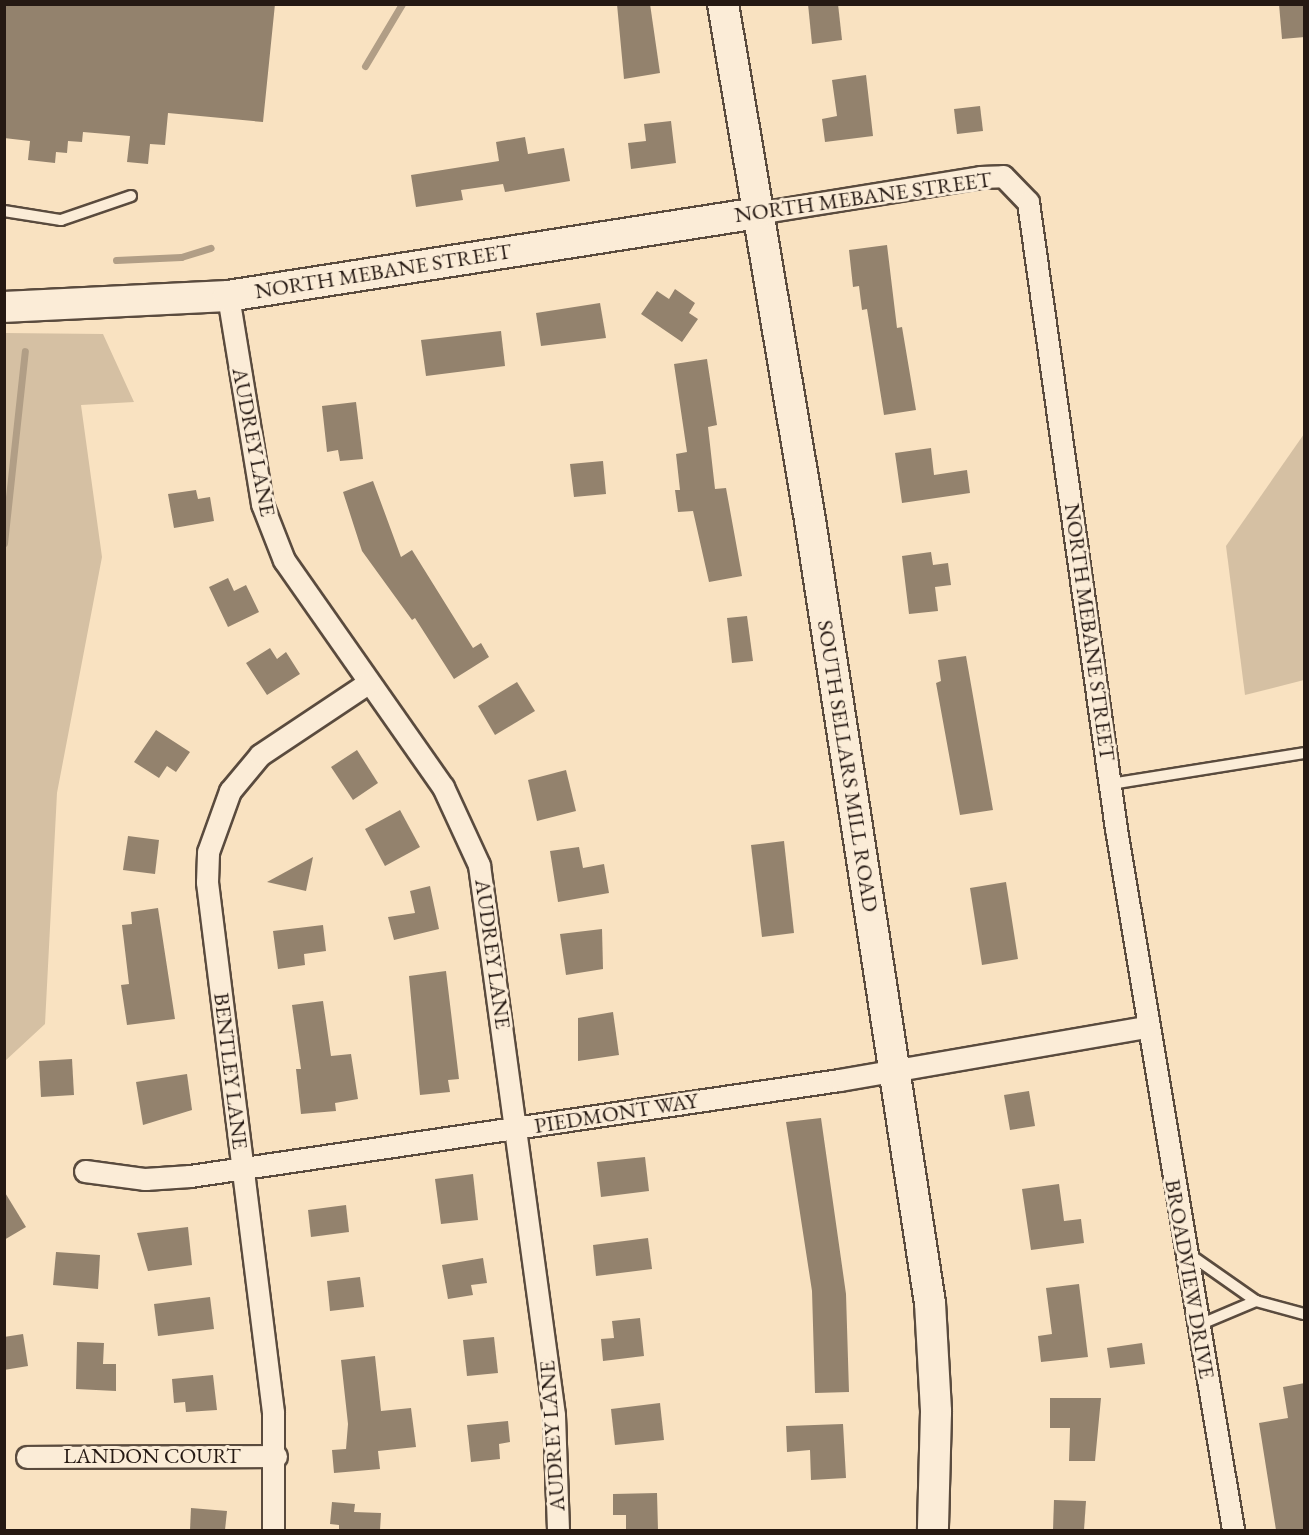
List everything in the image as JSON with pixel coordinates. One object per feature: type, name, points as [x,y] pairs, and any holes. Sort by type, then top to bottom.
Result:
[{"type":"main road","name":"SOUTH SELLARS MILL ROAD","points":[[723,4],[759,213],[930,1303],[936,1412],[933,1530]]},
{"type":"main road","name":"NORTH MEBANE STREET","points":[[4,307],[228,296],[759,213]]},
{"type":"street","name":"NORTH MEBANE STREET","points":[[759,213],[980,177],[1003,176],[1028,202],[1147,1027]]},
{"type":"street","name":"AUDREY LANE","points":[[228,296],[262,504],[284,560],[443,787],[479,865],[554,1414],[558,1530]]},
{"type":"street","name":"BENTLEY LANE","points":[[273,1530],[276,1456],[244,1168],[207,882],[216,821],[230,791],[260,755],[368,683]]},
{"type":"street","name":"PIEDMONT WAY","points":[[85,1171],[145,1179],[244,1168],[895,1070],[1147,1027]]},
{"type":"street","name":"BROADVIEW DRIVE","points":[[1147,1027],[1233,1530]]},
{"type":"street","name":"LANDON COURT","points":[[27,1456],[276,1456]]},
{"type":"lane","points":[[4,211],[61,220],[131,196]]},
{"type":"lane","points":[[1111,784],[1305,753]]},
{"type":"lane","points":[[1186,1252],[1256,1301],[1305,1314]]},
{"type":"lane","points":[[1199,1325],[1256,1301]]},
{"type":"shaded area","points":[[5,333],[103,334],[134,402],[81,405],[102,557],[57,793],[45,1024],[5,1061]]},
{"type":"shaded area","points":[[1304,434],[1304,680],[1245,695],[1226,546]]},
{"type":"building","points":[[4,4],[275,4],[263,122],[168,113],[165,145],[150,144],[148,164],[127,162],[130,136],[83,132],[82,142],[68,141],[67,153],[56,152],[55,163],[28,160],[30,141],[4,138]]},
{"type":"building","points":[[617,4],[650,4],[660,73],[624,79]]},
{"type":"building","points":[[808,4],[838,4],[842,40],[812,44]]},
{"type":"building","points":[[1279,4],[1305,4],[1305,37],[1282,39]]},
{"type":"building","points":[[866,75],[873,136],[825,142],[822,119],[837,116],[832,80]]},
{"type":"building","points":[[980,106],[983,131],[957,134],[954,109]]},
{"type":"building","points":[[671,121],[676,163],[631,169],[628,143],[646,141],[644,124]]},
{"type":"building","points":[[525,137],[528,154],[564,148],[570,181],[505,192],[503,184],[461,190],[463,200],[416,207],[411,175],[499,161],[496,142]]},
{"type":"building","points":[[887,245],[897,328],[902,327],[916,410],[884,415],[867,309],[862,310],[859,286],[853,287],[849,250]]},
{"type":"building","points":[[675,289],[695,303],[689,313],[698,319],[682,342],[641,314],[657,291],[669,299]]},
{"type":"building","points":[[600,303],[606,338],[541,346],[536,313]]},
{"type":"building","points":[[501,331],[505,366],[426,376],[421,340]]},
{"type":"building","points":[[707,359],[717,425],[708,427],[715,489],[726,488],[742,576],[709,582],[693,511],[678,512],[675,490],[680,490],[676,454],[687,452],[674,364]]},
{"type":"building","points":[[356,402],[363,459],[340,461],[338,450],[327,452],[322,406]]},
{"type":"building","points":[[931,448],[934,475],[967,470],[970,493],[902,503],[895,453]]},
{"type":"building","points":[[603,461],[606,494],[574,497],[570,464]]},
{"type":"building","points":[[373,481],[401,557],[412,550],[473,648],[481,643],[489,657],[454,679],[415,618],[412,620],[362,551],[343,492]]},
{"type":"building","points":[[196,490],[198,499],[210,497],[214,521],[174,528],[168,494]]},
{"type":"building","points":[[931,552],[933,565],[948,563],[951,585],[935,587],[938,611],[909,614],[902,556]]},
{"type":"building","points":[[228,578],[234,591],[246,585],[259,612],[228,627],[209,587]]},
{"type":"building","points":[[747,616],[753,661],[732,663],[727,618]]},
{"type":"building","points":[[270,648],[277,659],[286,652],[300,674],[267,695],[246,663]]},
{"type":"building","points":[[966,656],[993,810],[960,815],[936,683],[941,681],[938,660]]},
{"type":"building","points":[[517,682],[535,711],[495,735],[478,706]]},
{"type":"building","points":[[156,730],[190,752],[176,772],[167,766],[159,778],[134,762]]},
{"type":"building","points":[[357,750],[378,783],[353,800],[331,767]]},
{"type":"building","points":[[566,770],[576,811],[537,821],[528,780]]},
{"type":"building","points":[[400,810],[420,847],[385,866],[365,829]]},
{"type":"building","points":[[128,836],[159,840],[155,874],[123,870]]},
{"type":"building","points":[[784,841],[794,933],[762,937],[751,845]]},
{"type":"building","points":[[579,847],[583,868],[604,864],[609,893],[558,902],[550,851]]},
{"type":"building","points":[[313,857],[306,891],[267,882]]},
{"type":"building","points":[[1006,882],[1018,959],[982,965],[970,888]]},
{"type":"building","points":[[430,886],[439,929],[394,940],[388,917],[415,913],[410,891]]},
{"type":"building","points":[[158,908],[175,1019],[127,1025],[121,985],[129,984],[122,925],[132,924],[131,912]]},
{"type":"building","points":[[323,925],[326,951],[304,954],[305,965],[278,969],[273,931]]},
{"type":"building","points":[[602,929],[603,969],[566,975],[560,934]]},
{"type":"building","points":[[446,971],[459,1079],[448,1080],[450,1092],[420,1095],[409,976]]},
{"type":"building","points":[[323,1001],[331,1056],[351,1054],[358,1099],[335,1103],[336,1111],[301,1114],[296,1069],[301,1069],[292,1005]]},
{"type":"building","points":[[613,1012],[619,1055],[578,1061],[578,1018]]},
{"type":"building","points":[[72,1059],[74,1095],[41,1097],[39,1061]]},
{"type":"building","points":[[187,1074],[192,1110],[143,1125],[136,1082]]},
{"type":"building","points":[[1029,1091],[1035,1126],[1010,1130],[1004,1095]]},
{"type":"building","points":[[821,1118],[846,1294],[849,1392],[815,1393],[812,1291],[786,1122]]},
{"type":"building","points":[[645,1157],[649,1191],[601,1197],[597,1162]]},
{"type":"building","points":[[473,1174],[478,1220],[441,1224],[435,1179]]},
{"type":"building","points":[[1059,1184],[1064,1221],[1081,1219],[1084,1243],[1031,1250],[1022,1189]]},
{"type":"building","points":[[4,1191],[26,1227],[4,1240]]},
{"type":"building","points":[[346,1205],[349,1232],[311,1237],[308,1210]]},
{"type":"building","points":[[188,1227],[192,1265],[148,1271],[137,1233]]},
{"type":"building","points":[[648,1238],[652,1269],[596,1276],[593,1245]]},
{"type":"building","points":[[56,1252],[100,1255],[98,1289],[53,1285]]},
{"type":"building","points":[[483,1258],[487,1283],[471,1285],[473,1295],[448,1299],[442,1265]]},
{"type":"building","points":[[360,1277],[364,1307],[330,1311],[327,1281]]},
{"type":"building","points":[[1079,1284],[1088,1357],[1041,1362],[1038,1336],[1052,1334],[1046,1288]]},
{"type":"building","points":[[210,1297],[214,1329],[158,1336],[154,1304]]},
{"type":"building","points":[[640,1318],[644,1356],[603,1361],[601,1339],[614,1338],[612,1321]]},
{"type":"building","points":[[23,1334],[28,1366],[4,1370],[4,1337]]},
{"type":"building","points":[[494,1337],[498,1373],[467,1376],[463,1340]]},
{"type":"building","points":[[77,1342],[104,1343],[103,1364],[116,1364],[116,1391],[76,1389]]},
{"type":"building","points":[[1142,1343],[1145,1364],[1110,1368],[1107,1348]]},
{"type":"building","points":[[375,1356],[381,1411],[411,1408],[416,1447],[378,1451],[380,1469],[334,1473],[332,1450],[346,1449],[348,1424],[341,1360]]},
{"type":"building","points":[[213,1375],[217,1410],[186,1412],[185,1402],[174,1403],[172,1379]]},
{"type":"building","points":[[1305,1383],[1305,1530],[1276,1530],[1259,1423],[1288,1418],[1283,1387]]},
{"type":"building","points":[[1050,1398],[1101,1398],[1095,1461],[1069,1461],[1070,1428],[1050,1428]]},
{"type":"building","points":[[660,1403],[664,1440],[615,1445],[611,1409]]},
{"type":"building","points":[[508,1421],[510,1442],[499,1444],[500,1459],[471,1462],[467,1425]]},
{"type":"building","points":[[843,1424],[846,1478],[811,1480],[810,1450],[787,1452],[786,1426]]},
{"type":"building","points":[[657,1493],[658,1530],[626,1530],[626,1515],[613,1515],[613,1494]]},
{"type":"building","points":[[1054,1500],[1086,1501],[1084,1530],[1053,1530]]},
{"type":"building","points":[[332,1502],[355,1504],[354,1512],[381,1513],[380,1530],[339,1530],[339,1525],[330,1524]]},
{"type":"building","points":[[191,1508],[227,1511],[225,1530],[190,1530]]},
{"type":"waterway","points":[[365,66],[402,4]]},
{"type":"waterway","points":[[116,260],[181,257],[211,248]]},
{"type":"waterway","points":[[4,543],[25,351]]}]
